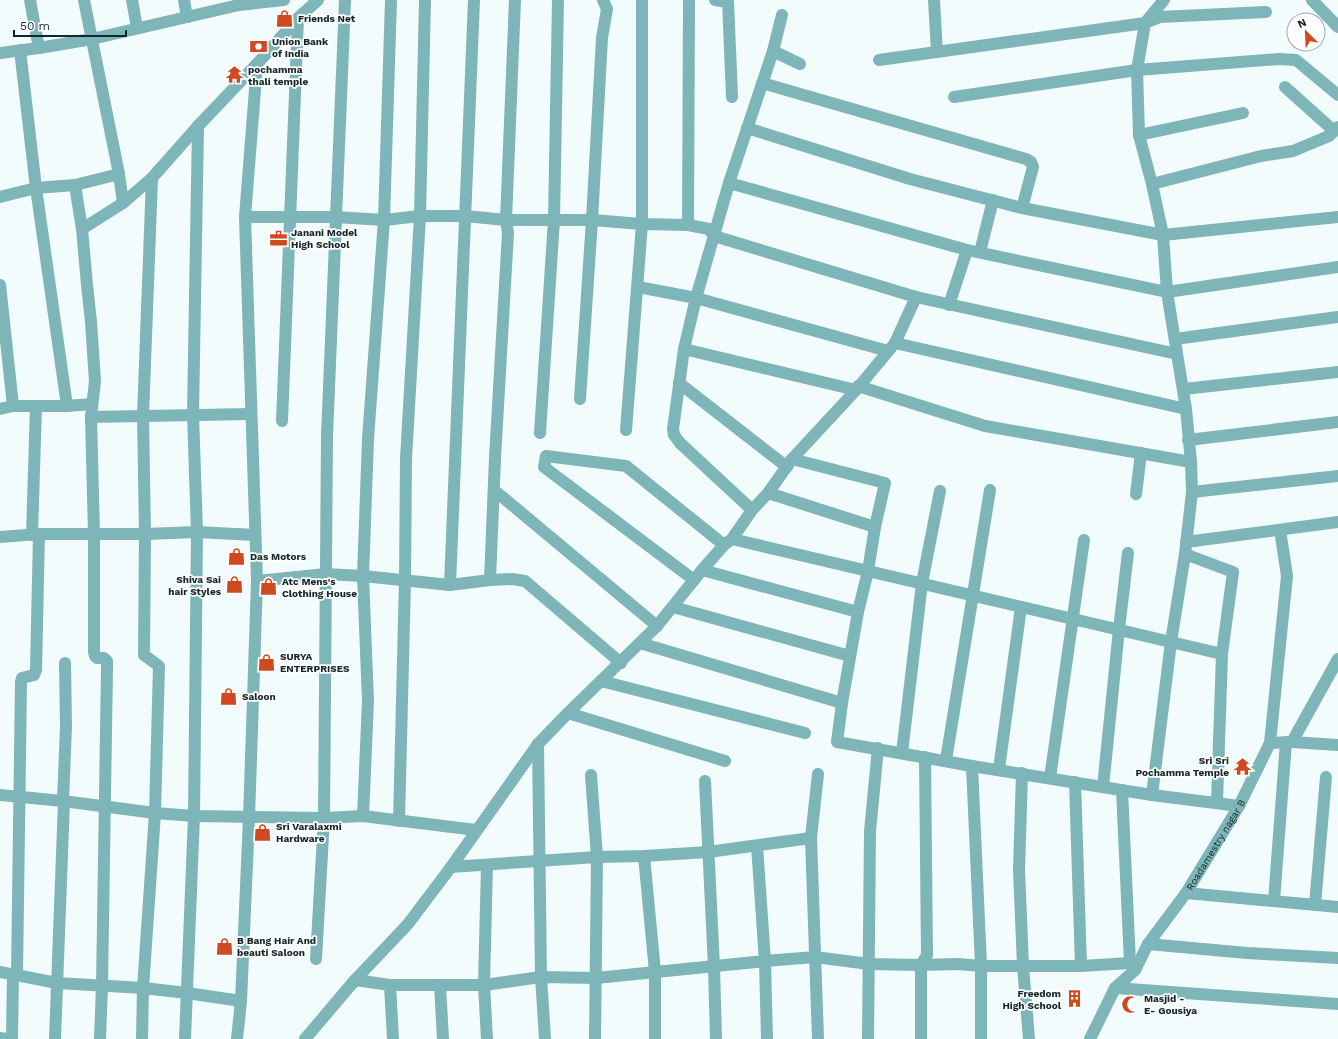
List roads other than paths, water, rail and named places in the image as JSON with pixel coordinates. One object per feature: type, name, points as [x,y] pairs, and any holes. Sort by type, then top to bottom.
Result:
[{"type":"street","points":[[30,0],[39,48]]},
{"type":"street","points":[[84,0],[119,174],[123,203]]},
{"type":"street","points":[[132,0],[137,28]]},
{"type":"street","points":[[184,0],[187,17]]},
{"type":"street","points":[[0,53],[92,39],[187,17],[238,2],[279,0]]},
{"type":"street","points":[[82,229],[123,203],[152,178],[198,126],[258,64],[298,18],[318,0]]},
{"type":"street","points":[[316,959],[324,818],[327,436],[345,0]]},
{"type":"street","points":[[363,816],[368,701],[363,576],[368,439],[384,220],[391,0]]},
{"type":"street","points":[[399,821],[405,580],[406,458],[420,216],[425,0]]},
{"type":"street","points":[[450,585],[474,0]]},
{"type":"street","points":[[490,580],[508,233],[506,220],[515,0]]},
{"type":"street","points":[[540,433],[554,220],[558,0]]},
{"type":"street","points":[[580,399],[602,38],[607,9],[602,0]]},
{"type":"street","points":[[626,430],[642,224],[642,0]]},
{"type":"street","points":[[688,225],[689,0]]},
{"type":"street","points":[[715,0],[728,1],[732,97]]},
{"type":"street","points":[[934,0],[937,52]]},
{"type":"street","points":[[1152,795],[1192,492],[1191,462],[1184,389],[1167,292],[1163,235],[1152,184],[1138,135],[1137,70],[1145,23],[1164,0]]},
{"type":"street","points":[[1312,0],[1338,27]]},
{"type":"street","points":[[879,60],[1145,23],[1160,17],[1266,12]]},
{"type":"street","points":[[752,510],[680,442],[674,435],[673,429],[684,349],[696,298],[729,183],[773,50],[782,15]]},
{"type":"street","points":[[282,421],[298,18]]},
{"type":"street","points":[[20,50],[36,188],[67,406]]},
{"type":"street","points":[[773,50],[800,64]]},
{"type":"street","points":[[954,97],[1137,70],[1279,58],[1296,60],[1338,95]]},
{"type":"street","points":[[238,1039],[249,818],[257,582],[245,217],[258,64]]},
{"type":"street","points":[[762,83],[1026,159],[1031,162],[1033,167],[1022,208]]},
{"type":"street","points":[[1152,184],[1260,156],[1293,151],[1329,136],[1336,129],[1286,87]]},
{"type":"street","points":[[1138,135],[1243,113]]},
{"type":"street","points":[[185,1039],[194,816],[197,532],[193,414],[198,126]]},
{"type":"street","points":[[747,128],[910,179],[1022,208],[1163,235],[1338,217]]},
{"type":"street","points":[[0,197],[36,188],[75,185],[119,174]]},
{"type":"street","points":[[142,1039],[143,988],[155,813],[159,666],[144,654],[145,534],[143,416],[152,178]]},
{"type":"street","points":[[729,183],[967,250],[1167,292],[1338,267]]},
{"type":"street","points":[[75,185],[82,229],[95,381],[91,417],[94,534],[94,652],[97,658],[104,658],[107,661],[100,1039]]},
{"type":"street","points":[[980,252],[993,200]]},
{"type":"street","points":[[245,217],[335,217],[384,220],[420,216],[465,216],[506,220],[592,220],[642,224],[688,225],[708,229],[714,236],[916,297],[1177,354]]},
{"type":"street","points":[[949,304],[967,250]]},
{"type":"street","points":[[0,285],[13,406]]},
{"type":"street","points":[[638,287],[696,298],[892,347],[1186,409]]},
{"type":"street","points":[[305,1039],[355,980],[408,924],[451,867],[538,744],[657,626],[702,570],[728,542],[752,510],[768,493],[789,463],[892,347],[916,297]]},
{"type":"street","points":[[1175,339],[1338,317]]},
{"type":"street","points":[[684,349],[857,388],[985,426],[1191,462]]},
{"type":"street","points":[[1184,389],[1338,372]]},
{"type":"street","points":[[679,383],[789,463],[885,484],[875,527],[868,571],[858,612],[842,703],[837,742],[946,760],[972,766],[999,769],[1152,795],[1239,806]]},
{"type":"street","points":[[0,409],[13,406],[67,406],[92,404]]},
{"type":"street","points":[[12,1039],[20,798],[22,679],[34,675],[36,670],[36,406]]},
{"type":"street","points":[[91,417],[251,414]]},
{"type":"street","points":[[1188,440],[1338,422]]},
{"type":"street","points":[[1136,494],[1141,453]]},
{"type":"street","points":[[694,580],[544,467],[546,456],[626,466],[728,542],[922,583],[1222,654]]},
{"type":"street","points":[[1192,492],[1338,476]]},
{"type":"street","points":[[494,490],[657,626]]},
{"type":"street","points":[[946,760],[990,490]]},
{"type":"street","points":[[902,753],[922,583],[940,491]]},
{"type":"street","points":[[768,493],[875,527]]},
{"type":"street","points":[[1186,542],[1338,522]]},
{"type":"street","points":[[1280,530],[1287,576],[1270,743],[1289,742],[1338,745]]},
{"type":"street","points":[[0,538],[36,535],[197,532],[255,535]]},
{"type":"street","points":[[1050,778],[1084,540]]},
{"type":"street","points":[[1103,787],[1128,552]]},
{"type":"street","points":[[1184,554],[1234,572],[1222,654],[1217,803]]},
{"type":"street","points":[[702,570],[858,612]]},
{"type":"street","points":[[257,582],[326,574],[363,576],[450,585],[490,580],[512,579],[525,581],[620,663]]},
{"type":"street","points":[[673,607],[850,656]]},
{"type":"street","points":[[999,769],[1021,607]]},
{"type":"street","points":[[640,643],[842,703]]},
{"type":"street","points":[[1274,901],[1289,742],[1338,659]]},
{"type":"street","points":[[55,1039],[66,727],[65,663]]},
{"type":"street","points":[[601,681],[805,733]]},
{"type":"street","points":[[568,713],[726,761]]},
{"type":"street","name":"Roadamestry nagar B","points":[[1090,1039],[1115,988],[1186,892],[1239,806],[1270,743]]},
{"type":"street","points":[[538,744],[541,977],[545,1039]]},
{"type":"street","points":[[868,1039],[870,831],[878,748]]},
{"type":"street","points":[[921,1039],[921,965],[927,955],[925,757]]},
{"type":"street","points":[[972,766],[981,966],[981,1039]]},
{"type":"street","points":[[1022,773],[1019,870],[1023,966],[1029,1039]]},
{"type":"street","points":[[818,774],[811,838],[818,1039]]},
{"type":"street","points":[[591,775],[597,857],[595,1039]]},
{"type":"street","points":[[1315,905],[1326,777]]},
{"type":"street","points":[[706,781],[716,1039]]},
{"type":"street","points":[[1075,782],[1081,966]]},
{"type":"street","points":[[355,980],[390,985],[484,985],[541,977],[596,978],[815,957],[869,964],[1132,966],[1122,790]]},
{"type":"street","points":[[0,795],[63,801],[155,813],[194,816],[249,818],[324,818],[363,816],[476,830]]},
{"type":"street","points":[[451,867],[597,857],[708,852],[811,838]]},
{"type":"street","points":[[757,846],[766,961],[767,1039]]},
{"type":"street","points":[[644,856],[655,972],[656,1039]]},
{"type":"street","points":[[487,865],[484,985],[487,1039]]},
{"type":"street","points":[[1186,892],[1338,907]]},
{"type":"street","points":[[1148,944],[1252,953],[1338,958]]},
{"type":"street","points":[[0,972],[57,983],[187,992],[241,1001]]},
{"type":"street","points":[[390,985],[393,1039]]},
{"type":"street","points":[[440,985],[443,1039]]},
{"type":"street","points":[[1115,988],[1338,1004]]},
{"type":"street","points":[[0,1038],[8,1039]]},
{"type":"place","name":"Friends Net","points":[[285,18]]},
{"type":"place","name":"Union Bank of India","points":[[259,47]]},
{"type":"place","name":"pochamma thali temple","points":[[235,75]]},
{"type":"place","name":"Janani Model High School","points":[[278,238]]},
{"type":"place","name":"Das Motors","points":[[237,556]]},
{"type":"place","name":"Shiva Sai hair Styles","points":[[234,585]]},
{"type":"place","name":"Atc Mens's Clothing House","points":[[269,587]]},
{"type":"place","name":"SURYA ENTERPRISES","points":[[267,662]]},
{"type":"place","name":"Saloon","points":[[229,696]]},
{"type":"place","name":"Sri Sri Pochamma Temple","points":[[1242,766]]},
{"type":"place","name":"Sri Varalaxmi Hardware","points":[[263,832]]},
{"type":"place","name":"B Bang Hair And beauti Saloon","points":[[224,946]]},
{"type":"place","name":"Freedom High School","points":[[1074,999]]},
{"type":"place","name":"Masjid - E- Gousiya","points":[[1131,1004]]}]
